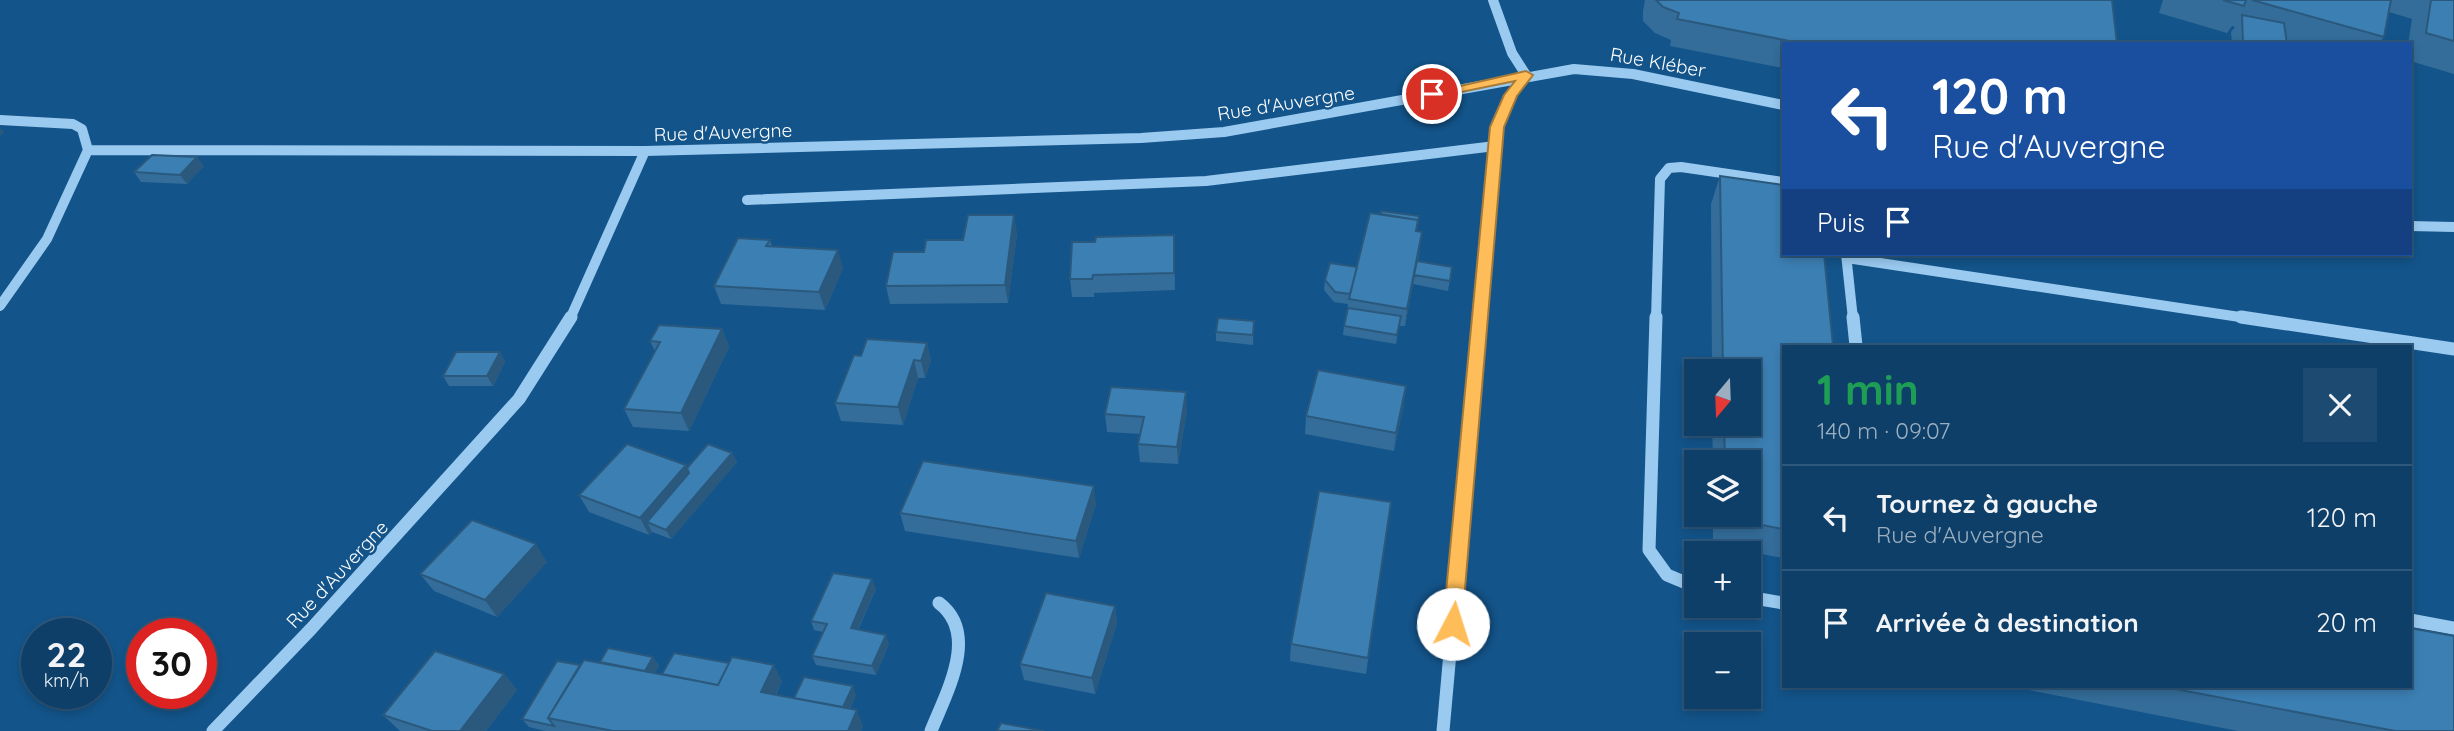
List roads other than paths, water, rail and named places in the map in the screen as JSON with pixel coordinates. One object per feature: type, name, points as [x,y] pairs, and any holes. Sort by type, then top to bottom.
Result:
[{"type":"street","points":[[1444,731],[1495,146],[1503,112],[1526,75],[1512,53],[1493,0]]},
{"type":"street","name":"Rue Kléber","points":[[1526,75],[1574,69],[1611,71],[1782,105]]},
{"type":"street","name":"Rue d'Auvergne","points":[[213,731],[311,629],[519,399],[565,330],[645,151],[1141,138],[1210,133],[1324,116],[1526,75]]},
{"type":"street","points":[[0,120],[73,124],[82,129],[88,150],[47,239],[0,306]]},
{"type":"street","points":[[747,200],[1206,181],[1495,146]]},
{"type":"street","points":[[88,150],[645,151]]},
{"type":"street","points":[[1684,582],[1663,573],[1653,562],[1649,550],[1660,179],[1669,168],[1681,167],[1782,182]]},
{"type":"street","points":[[2412,226],[2454,227]]},
{"type":"street","points":[[1856,345],[1846,256],[2454,349]]},
{"type":"street","points":[[1761,599],[1782,603]]},
{"type":"street","points":[[932,731],[960,650],[960,631],[954,615],[939,603]]},
{"type":"street","points":[[2412,620],[2454,628]]}]
